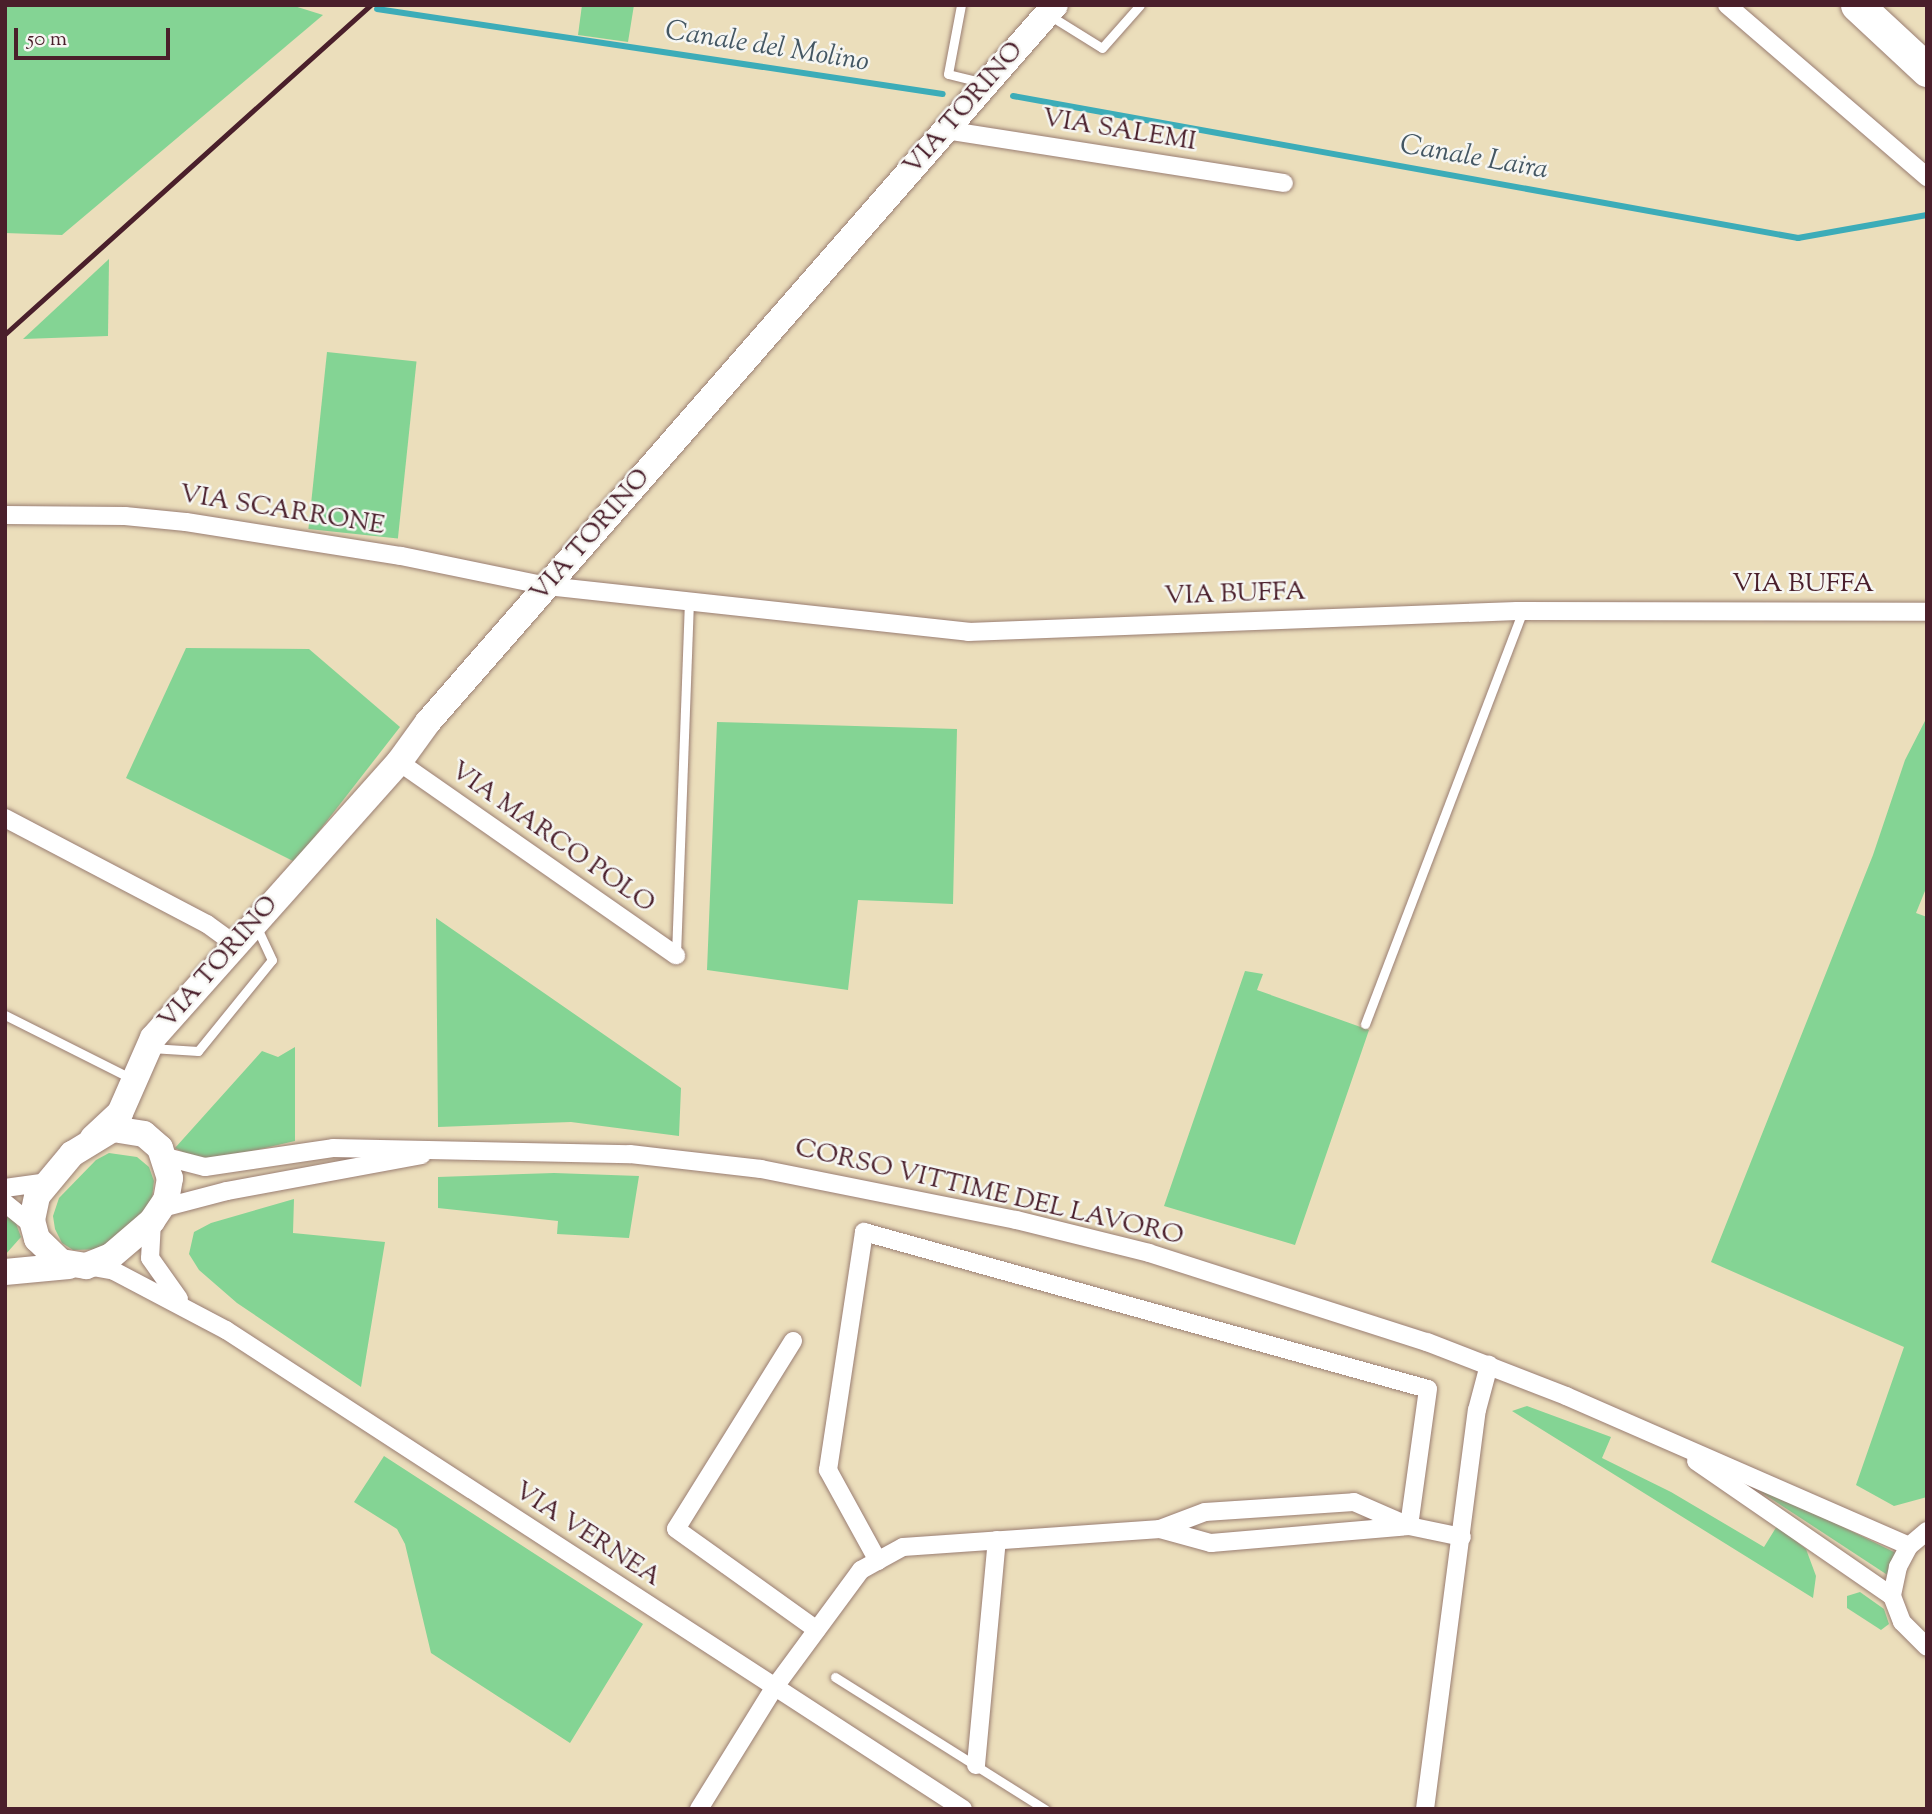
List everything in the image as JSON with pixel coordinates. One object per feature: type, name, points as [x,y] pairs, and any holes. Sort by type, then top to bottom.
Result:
[{"type":"highway","points":[[1857,5],[1927,70]]},
{"type":"main road","name":"VIA TORINO","points":[[93,1138],[120,1113],[140,1080],[149,1048],[235,944],[399,762],[547,586],[1051,10]]},
{"type":"main road","points":[[5,1272],[79,1266],[111,1256],[157,1215],[170,1178],[140,1080]]},
{"type":"main road","points":[[5,1264],[34,1229],[37,1196],[47,1182],[93,1138],[123,1129],[159,1148]]},
{"type":"main road","points":[[34,1229],[51,1257],[79,1266]]},
{"type":"street","points":[[1727,5],[1927,177]]},
{"type":"street","name":"VIA SALEMI","points":[[945,130],[1284,183]]},
{"type":"street","name":"VIA SCARRONE","points":[[5,515],[186,522],[401,556],[547,586]]},
{"type":"street","name":"VIA BUFFA","points":[[547,586],[968,632],[1523,611],[1927,612]]},
{"type":"street","name":"VIA MARCO POLO","points":[[399,762],[676,956]]},
{"type":"street","points":[[5,818],[207,924],[235,944]]},
{"type":"street","points":[[159,1148],[205,1167],[333,1148],[442,1150]]},
{"type":"street","points":[[183,1304],[150,1258],[157,1215],[227,1191],[442,1150]]},
{"type":"street","name":"CORSO VITTIME DEL LAVORO","points":[[442,1150],[630,1154],[761,1169],[890,1192],[1149,1253],[1283,1293],[1489,1365],[1662,1437],[1909,1546]]},
{"type":"street","points":[[5,1188],[47,1182]]},
{"type":"street","points":[[5,1203],[34,1229]]},
{"type":"street","points":[[878,1561],[828,1471],[864,1232],[1428,1389],[1409,1526]]},
{"type":"street","points":[[79,1266],[114,1271],[183,1304]]},
{"type":"street","name":"VIA VERNEA","points":[[183,1304],[963,1809]]},
{"type":"street","points":[[793,1341],[676,1530],[817,1630]]},
{"type":"street","points":[[1425,1809],[1478,1410],[1489,1365]]},
{"type":"street","name":"CORSO VITTIME DEL LAVORO","points":[[1662,1437],[1892,1596]]},
{"type":"street","points":[[1160,1530],[1205,1511],[1354,1502],[1409,1526],[1462,1537]]},
{"type":"street","points":[[699,1809],[774,1688],[861,1570],[903,1547],[1160,1530],[1211,1543],[1409,1526]]},
{"type":"street","points":[[1927,1531],[1909,1546],[1898,1567],[1892,1596],[1902,1622],[1927,1647]]},
{"type":"street","points":[[976,1765],[997,1540]]},
{"type":"lane","points":[[961,5],[948,74],[986,83]]},
{"type":"lane","points":[[1051,10],[1059,26],[1102,48],[1140,5]]},
{"type":"lane","points":[[676,956],[689,601]]},
{"type":"lane","points":[[1365,1024],[1523,611]]},
{"type":"lane","points":[[149,1048],[198,1051],[272,960],[255,922]]},
{"type":"lane","points":[[5,1015],[140,1080]]},
{"type":"lane","points":[[835,1677],[1045,1809]]},
{"type":"green space","points":[[5,5],[291,5],[323,15],[62,235],[5,233]]},
{"type":"green space","points":[[582,5],[634,5],[628,42],[578,35]]},
{"type":"green space","points":[[109,259],[108,336],[23,339]]},
{"type":"green space","points":[[327,352],[417,361],[398,538],[308,529]]},
{"type":"green space","points":[[186,648],[309,649],[400,727],[295,862],[126,778]]},
{"type":"green space","points":[[1927,717],[1927,886],[1916,913],[1927,917],[1927,1497],[1894,1506],[1856,1485],[1904,1347],[1711,1262],[1873,855],[1905,760]]},
{"type":"green space","points":[[717,722],[957,729],[953,904],[858,900],[848,990],[707,970]]},
{"type":"green space","points":[[436,918],[681,1088],[679,1136],[571,1122],[438,1127]]},
{"type":"green space","points":[[1245,971],[1263,974],[1257,990],[1369,1030],[1295,1245],[1164,1206]]},
{"type":"green space","points":[[295,1047],[295,1141],[217,1159],[196,1159],[175,1148],[262,1051],[278,1057]]},
{"type":"green space","points":[[109,1153],[137,1157],[149,1167],[154,1181],[151,1208],[108,1249],[73,1250],[62,1243],[55,1229],[53,1216],[59,1198],[96,1160]]},
{"type":"green space","points":[[554,1173],[639,1176],[629,1238],[557,1234],[558,1221],[438,1208],[438,1177]]},
{"type":"green space","points":[[294,1199],[293,1233],[385,1242],[361,1387],[237,1303],[199,1270],[189,1254],[194,1232],[211,1223]]},
{"type":"green space","points":[[5,1214],[15,1221],[21,1237],[5,1255]]},
{"type":"green space","points":[[1527,1406],[1611,1437],[1602,1458],[1671,1492],[1764,1547],[1777,1526],[1806,1549],[1816,1576],[1813,1598],[1512,1411]]},
{"type":"green space","points":[[384,1456],[643,1624],[570,1743],[431,1653],[405,1544],[397,1529],[354,1502]]},
{"type":"green space","points":[[1729,1471],[1896,1553],[1889,1576]]},
{"type":"green space","points":[[1860,1592],[1884,1609],[1889,1624],[1881,1630],[1847,1608],[1847,1596]]},
{"type":"waterway","name":"Canale del Molino","points":[[377,9],[943,94]]},
{"type":"waterway","name":"Canale Laira","points":[[1013,96],[1798,238],[1927,215]]},
{"type":"railway","points":[[5,334],[371,5]]}]
